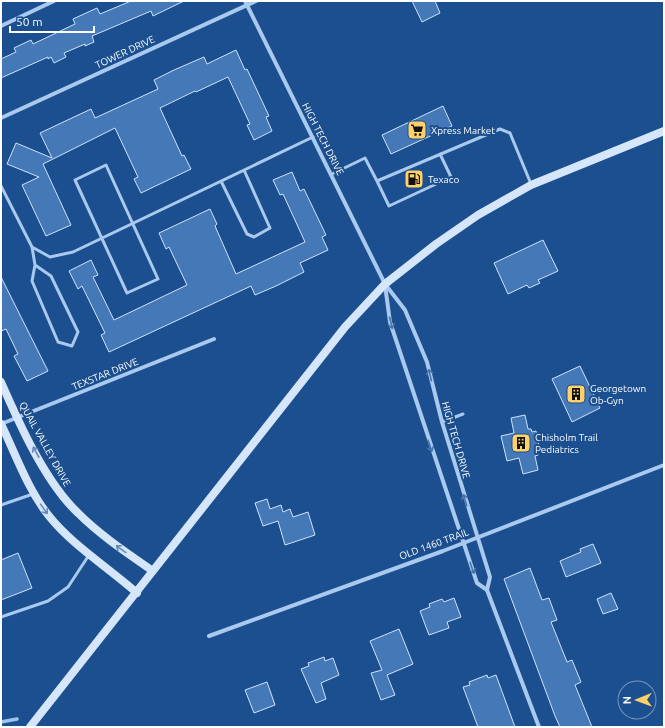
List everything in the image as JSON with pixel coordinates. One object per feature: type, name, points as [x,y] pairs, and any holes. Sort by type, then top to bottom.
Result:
[{"type":"main road","points":[[30,727],[346,327],[385,284],[436,244],[472,219],[531,185],[664,131]]},
{"type":"main road","name":"QUAIL VALLEY DRIVE","points":[[1,382],[16,417],[64,498],[78,513],[110,540],[152,571]]},
{"type":"main road","points":[[1,424],[34,493],[45,511],[58,526],[137,593]]},
{"type":"street","points":[[1,26],[54,1]]},
{"type":"street","name":"TOWER DRIVE","points":[[1,118],[246,3],[256,1]]},
{"type":"street","name":"HIGH TECH DRIVE","points":[[246,3],[332,174],[385,284],[405,310],[427,362],[442,422],[476,538],[490,577],[487,590],[478,583],[463,542],[390,322],[385,284]]},
{"type":"street","name":"TEXSTAR DRIVE","points":[[1,424],[214,339]]},
{"type":"street","name":"OLD 1460 TRAIL","points":[[208,636],[476,538],[664,465]]},
{"type":"street","points":[[487,590],[539,727]]},
{"type":"lane","points":[[377,181],[500,129],[510,133],[531,185]]},
{"type":"lane","points":[[32,247],[50,258],[73,252],[313,137]]},
{"type":"lane","points":[[332,174],[365,158],[388,206],[451,177],[440,154]]},
{"type":"lane","points":[[106,165],[132,223],[158,279],[127,293],[75,180],[106,165]]},
{"type":"lane","points":[[221,181],[247,234],[254,237],[270,228],[244,170]]},
{"type":"lane","points":[[1,186],[32,247],[35,265],[32,281],[58,342],[72,346],[78,332],[52,276],[35,265]]},
{"type":"lane","points":[[442,422],[463,414]]},
{"type":"lane","points":[[1,505],[34,493]]},
{"type":"lane","points":[[1,617],[48,601],[68,587],[90,553]]},
{"type":"building","points":[[131,1],[184,1],[153,16],[151,11],[92,36],[94,42],[85,46],[85,44],[64,53],[66,57],[54,63],[51,57],[48,59],[48,57],[1,78],[1,59],[16,52],[14,48],[31,40],[33,44],[75,24],[73,19],[97,8],[100,14]]},
{"type":"building","points":[[412,1],[435,1],[440,13],[422,22]]},
{"type":"building","points":[[236,50],[245,70],[247,69],[269,116],[266,117],[272,131],[254,140],[247,125],[250,124],[228,77],[196,92],[195,91],[160,108],[182,156],[184,155],[191,169],[141,193],[134,179],[138,177],[115,128],[43,164],[71,225],[46,236],[22,185],[39,177],[7,164],[16,143],[52,158],[40,133],[91,109],[95,118],[158,89],[154,80],[174,70],[204,57],[207,64]]},
{"type":"building","name":"Xpress Market","points":[[443,106],[452,126],[391,154],[382,135]]},
{"type":"building","points":[[292,172],[300,191],[304,189],[326,235],[322,237],[328,250],[300,263],[304,272],[276,286],[255,295],[251,286],[109,352],[101,335],[105,333],[82,286],[78,289],[69,271],[91,260],[98,275],[93,277],[114,320],[187,285],[169,247],[166,249],[159,233],[210,209],[217,224],[215,226],[236,274],[305,242],[283,194],[280,195],[273,180]]},
{"type":"building","points":[[543,240],[558,271],[538,280],[540,283],[529,288],[527,285],[508,294],[494,263]]},
{"type":"building","points":[[1,277],[48,371],[27,381],[14,356],[18,354],[6,329],[1,331]]},
{"type":"building","name":"Georgetown Ob-Gyn","points":[[580,366],[600,408],[572,422],[552,379]]},
{"type":"building","name":"Chisholm Trail Pediatrics","points":[[525,415],[528,429],[531,429],[532,432],[536,431],[540,451],[537,452],[538,455],[535,456],[538,470],[523,474],[519,458],[507,461],[501,436],[514,433],[511,418]]},
{"type":"building","points":[[267,499],[270,509],[281,505],[283,512],[290,509],[293,517],[308,512],[315,535],[285,545],[278,521],[263,526],[255,503]]},
{"type":"building","points":[[593,544],[601,563],[566,577],[560,561],[581,552],[580,549]]},
{"type":"building","points":[[18,553],[32,588],[1,600],[1,560]]},
{"type":"building","points":[[530,568],[542,600],[549,598],[557,620],[551,622],[567,662],[572,660],[581,682],[575,685],[592,727],[560,727],[555,716],[504,579]]},
{"type":"building","points":[[611,593],[618,609],[603,614],[597,599]]},
{"type":"building","points":[[454,598],[461,617],[447,622],[449,628],[429,635],[420,611],[430,607],[429,604],[442,599],[444,602]]},
{"type":"building","points":[[399,629],[413,664],[387,675],[395,695],[381,700],[371,673],[382,670],[370,641]]},
{"type":"building","points":[[324,657],[325,661],[333,658],[339,675],[321,683],[326,699],[316,703],[301,669],[309,666],[308,663]]},
{"type":"building","points":[[487,675],[488,678],[496,675],[515,727],[478,727],[463,687],[470,685],[469,682]]},
{"type":"building","points":[[267,682],[275,705],[254,713],[245,690]]},
{"type":"waterway","points":[[1,722],[17,719]]},
{"type":"place","name":"Xpress Market","points":[[417,130]]},
{"type":"place","name":"Texaco","points":[[414,179]]},
{"type":"place","name":"Georgetown Ob-Gyn","points":[[576,394]]},
{"type":"place","name":"Chisholm Trail Pediatrics","points":[[521,443]]}]
